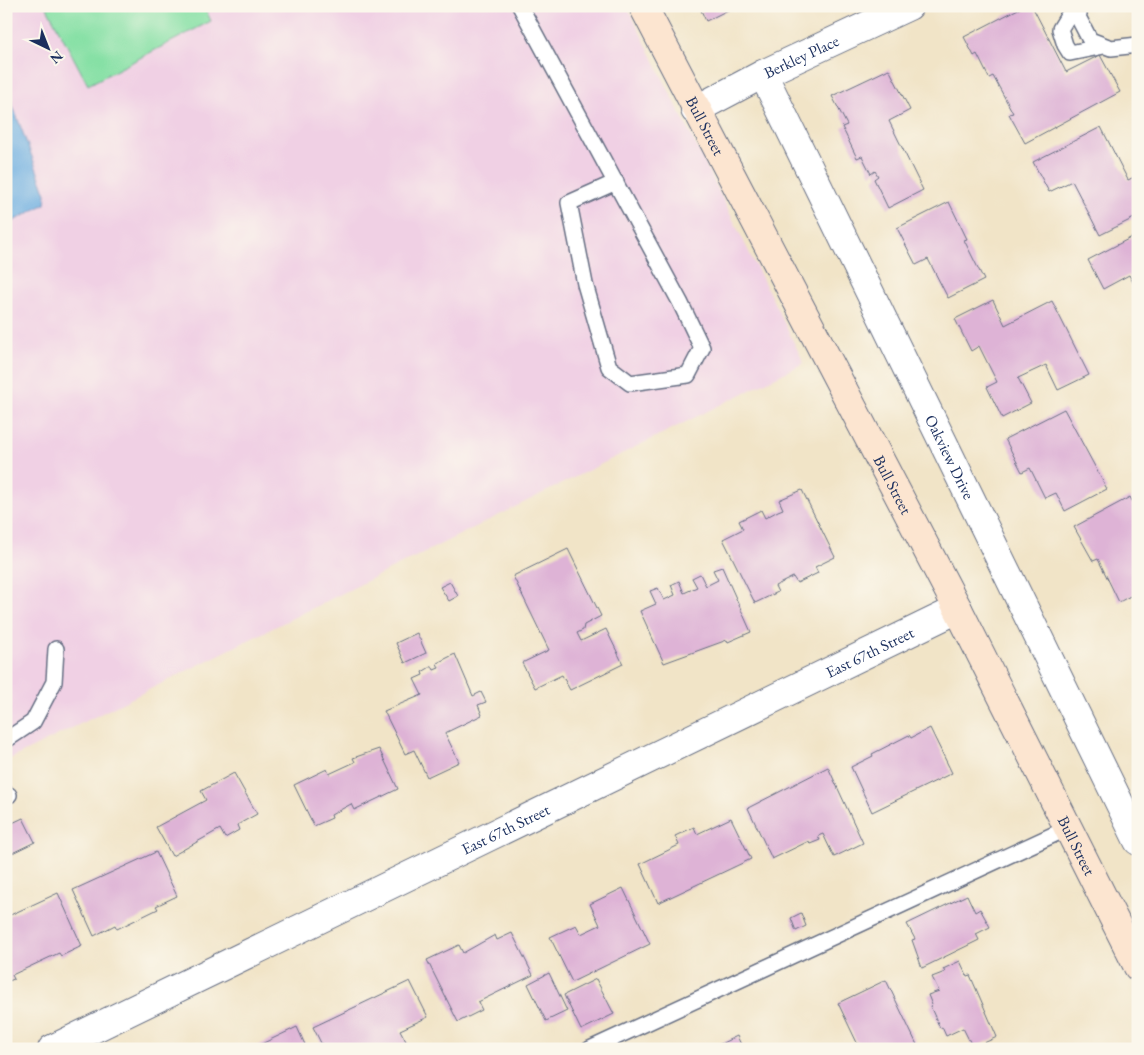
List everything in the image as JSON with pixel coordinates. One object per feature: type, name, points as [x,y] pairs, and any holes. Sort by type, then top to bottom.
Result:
[{"type":"street","name":"Bull Street","points":[[643,6],[695,110],[958,609],[1138,967]]},
{"type":"street","name":"Berkley Place","points":[[695,110],[763,74],[909,6]]},
{"type":"street","name":"Oakview Drive","points":[[763,74],[1138,841]]},
{"type":"street","name":"East 67th Street","points":[[52,1049],[958,609]]},
{"type":"lane","points":[[520,6],[616,182],[680,302],[702,348],[688,375],[630,383],[609,366],[585,284],[569,203],[616,182]]},
{"type":"lane","points":[[1074,6],[1060,29],[1065,45],[1070,53],[1104,46]]},
{"type":"lane","points":[[1081,6],[1078,17],[1090,40],[1112,48],[1138,45]]},
{"type":"lane","points":[[6,740],[33,722],[54,682],[56,649]]},
{"type":"lane","points":[[590,1049],[1068,828]]},
{"type":"shaded area","points":[[6,6],[627,6],[804,363],[6,761]]},
{"type":"green space","points":[[46,6],[204,6],[211,21],[88,85]]},
{"type":"water","points":[[6,88],[46,194],[45,204],[6,225]]},
{"type":"building","points":[[699,6],[736,6],[706,21]]},
{"type":"building","points":[[1024,6],[1032,6],[1066,72],[1100,55],[1120,92],[1025,143],[1009,114],[1013,113],[993,76],[989,78],[977,54],[974,56],[964,37]]},
{"type":"building","points":[[889,69],[910,110],[889,121],[923,190],[888,208],[874,179],[878,176],[875,171],[871,174],[862,156],[857,158],[842,127],[847,125],[832,96]]},
{"type":"building","points":[[1101,127],[1128,180],[1138,175],[1138,216],[1100,235],[1072,181],[1049,192],[1033,162]]},
{"type":"building","points":[[949,202],[967,239],[964,240],[984,280],[948,298],[928,259],[916,265],[897,228]]},
{"type":"building","points":[[1138,234],[1138,291],[1129,275],[1103,289],[1088,260]]},
{"type":"building","points":[[993,300],[1005,325],[1052,301],[1089,375],[1058,390],[1046,365],[1018,378],[1031,403],[1002,418],[987,387],[997,382],[979,346],[971,351],[955,319]]},
{"type":"building","points":[[1064,409],[1107,489],[1065,511],[1056,493],[1045,498],[1030,468],[1022,472],[1005,439]]},
{"type":"building","points":[[802,490],[835,557],[815,567],[818,573],[797,583],[793,577],[775,586],[778,592],[755,603],[723,539],[743,529],[739,521],[761,510],[765,518],[783,509],[779,500]]},
{"type":"building","points":[[1130,497],[1138,512],[1138,592],[1119,602],[1098,559],[1093,561],[1074,527]]},
{"type":"building","points":[[568,549],[601,616],[584,625],[583,630],[577,633],[581,641],[606,629],[623,664],[570,690],[562,675],[535,688],[522,663],[549,650],[513,576]]},
{"type":"building","points":[[722,567],[751,632],[728,642],[727,640],[664,663],[640,611],[656,604],[650,591],[658,588],[664,600],[675,595],[671,585],[679,581],[684,593],[697,587],[692,578],[700,574],[706,586],[718,580],[713,570]]},
{"type":"building","points":[[450,582],[458,596],[449,601],[440,587]]},
{"type":"building","points":[[417,633],[426,653],[405,663],[396,643]]},
{"type":"building","points":[[455,654],[473,696],[481,692],[486,702],[478,705],[482,715],[445,733],[459,762],[427,777],[414,750],[405,754],[384,711],[422,695],[414,679],[423,675],[422,672],[432,666],[434,670],[439,668],[437,663]]},
{"type":"building","points":[[930,728],[952,773],[872,812],[851,767],[909,735],[911,738]]},
{"type":"building","points":[[379,749],[398,789],[354,810],[351,804],[331,815],[332,818],[314,826],[294,785],[327,769],[329,774],[355,762],[353,758]]},
{"type":"building","points":[[828,767],[863,843],[834,857],[823,834],[818,836],[820,840],[810,844],[809,841],[772,859],[748,808]]},
{"type":"building","points":[[234,773],[257,814],[237,825],[239,830],[225,838],[220,829],[172,856],[156,827],[206,800],[201,791]]},
{"type":"building","points":[[23,818],[35,842],[6,856],[6,826]]},
{"type":"building","points":[[731,818],[751,859],[658,903],[640,864],[679,845],[675,836],[694,827],[697,834]]},
{"type":"building","points":[[156,852],[177,896],[156,906],[158,909],[117,929],[115,925],[94,936],[73,890]]},
{"type":"building","points":[[623,888],[650,944],[572,982],[550,937],[576,925],[581,934],[600,925],[590,904]]},
{"type":"building","points":[[58,893],[82,946],[61,956],[59,953],[12,975],[14,979],[6,982],[6,917]]},
{"type":"building","points":[[967,895],[975,912],[980,909],[990,927],[976,934],[979,940],[922,968],[912,940],[915,939],[907,924]]},
{"type":"building","points":[[801,913],[806,926],[796,931],[791,918]]},
{"type":"building","points":[[512,933],[533,975],[478,1002],[482,1010],[458,1022],[427,960],[459,945],[463,953],[495,935],[497,940]]},
{"type":"building","points":[[960,961],[967,976],[970,975],[997,1037],[973,1048],[963,1028],[946,1036],[942,1027],[940,1028],[930,1006],[932,1005],[928,995],[939,991],[932,977],[945,972],[943,969]]},
{"type":"building","points":[[549,973],[567,1011],[546,1021],[528,984]]},
{"type":"building","points":[[596,979],[614,1014],[581,1030],[564,995]]},
{"type":"building","points":[[886,980],[919,1049],[860,1049],[838,1003]]},
{"type":"building","points":[[410,981],[428,1017],[400,1030],[408,1045],[400,1049],[368,1049],[367,1046],[361,1049],[324,1049],[313,1027]]},
{"type":"building","points":[[297,1027],[307,1049],[251,1049]]},
{"type":"building","points":[[737,1036],[743,1049],[710,1049]]}]
